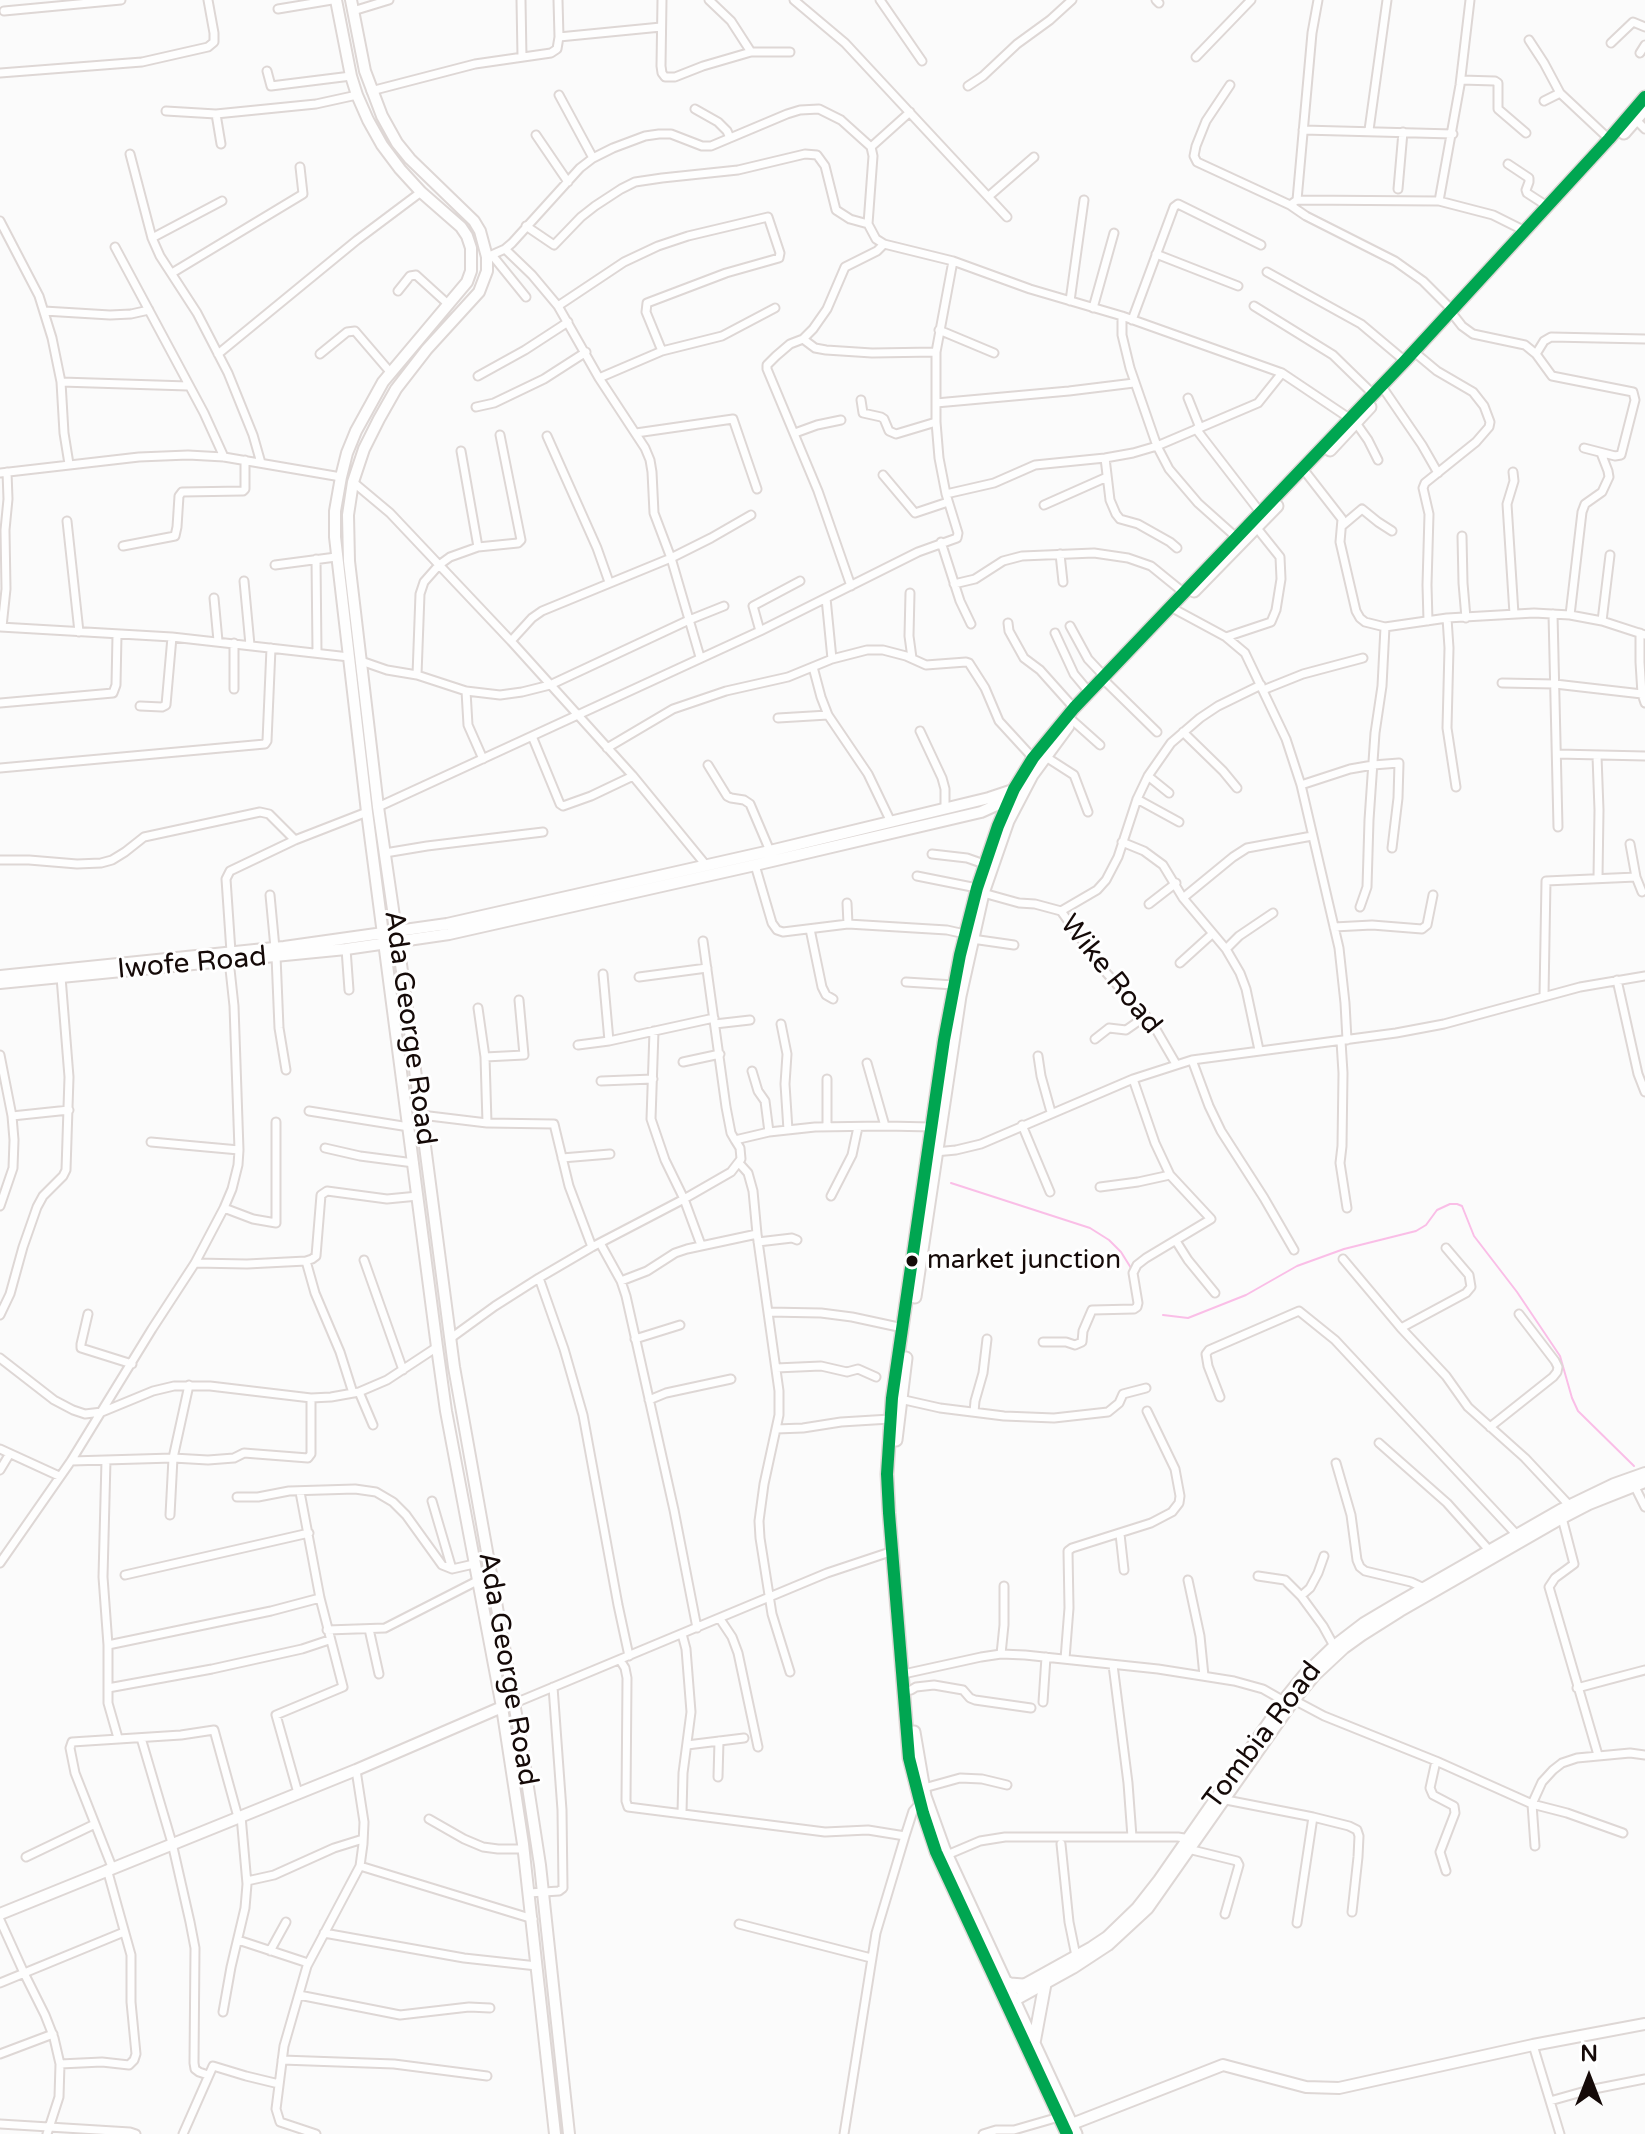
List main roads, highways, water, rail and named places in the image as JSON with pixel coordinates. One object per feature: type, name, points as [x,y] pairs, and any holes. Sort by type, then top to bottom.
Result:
[{"type":"main road","name":"Ada George Road","points":[[334,0],[357,95],[382,145],[421,192],[461,227],[471,248],[471,271],[467,282],[391,373],[356,431],[347,453],[335,511],[336,557],[437,1347],[448,1423],[502,1707],[524,1849],[555,2134]]},
{"type":"main road","name":"Ada George Road","points":[[352,6],[365,71],[382,116],[397,143],[429,179],[474,221],[490,256],[479,292],[427,349],[396,389],[364,449],[353,482],[348,515],[348,549],[378,807],[451,1338],[468,1454],[530,1793],[569,2134]]},
{"type":"main road","points":[[936,1128],[944,1040],[954,985],[980,891],[1008,803],[1039,757],[1089,692],[1106,680],[1183,592],[1419,356],[1645,97]]},
{"type":"main road","points":[[1379,393],[1405,361],[1641,124],[1645,109]]},
{"type":"main road","points":[[1073,714],[1307,474],[1322,453]]},
{"type":"main road","points":[[396,937],[418,929],[525,908],[770,851],[1020,788]]},
{"type":"main road","points":[[989,798],[1008,803]]},
{"type":"main road","points":[[383,939],[464,930],[755,865],[1008,803]]},
{"type":"main road","points":[[981,812],[1003,824]]},
{"type":"main road","points":[[980,891],[984,864],[1003,824]]},
{"type":"main road","points":[[356,938],[371,929],[379,910]]},
{"type":"main road","points":[[394,917],[403,925],[418,929]]},
{"type":"main road","points":[[969,936],[890,1419],[887,1474],[909,1758],[924,1802],[1059,2117],[1072,2131]]},
{"type":"main road","name":"Iwofe Road","points":[[276,952],[356,938],[383,939]]},
{"type":"main road","name":"Iwofe Road","points":[[0,976],[276,952],[346,949],[383,939]]},
{"type":"main road","name":"Iwofe Road","points":[[0,983],[230,956]]},
{"type":"main road","points":[[932,1152],[900,1399],[894,1479],[917,1757],[936,1852],[1034,2043],[1072,2131]]},
{"type":"main road","name":"Tombia Road","points":[[1007,1995],[1045,1984],[1084,1961],[1123,1934],[1148,1908],[1304,1675],[1334,1646],[1364,1623],[1489,1550],[1564,1511],[1589,1504],[1637,1481],[1645,1473]]},
{"type":"main road","name":"Tombia Road","points":[[1288,1699],[1362,1635],[1564,1511]]},
{"type":"main road","points":[[0,1914],[356,1770],[502,1707]]},
{"type":"main road","name":"Tombia Road","points":[[1023,1985],[1107,1937],[1143,1901],[1188,1844]]},
{"type":"main road","points":[[1007,1995],[1010,1984],[1023,1985]]},
{"type":"main road","points":[[1034,2043],[1045,1984]]},
{"type":"main road","points":[[1072,2131],[1223,2065],[1306,2087],[1339,2088],[1645,2024]]},
{"type":"waterway","points":[[951,1183],[1090,1228],[1109,1240],[1131,1268]]},
{"type":"waterway","points":[[1163,1315],[1188,1318],[1246,1295],[1297,1266],[1344,1249],[1416,1231],[1426,1225],[1437,1210],[1457,1204],[1462,1206],[1474,1236],[1560,1356],[1578,1411],[1634,1466]]},
{"type":"place","name":"market junction","points":[[912,1261]]}]
